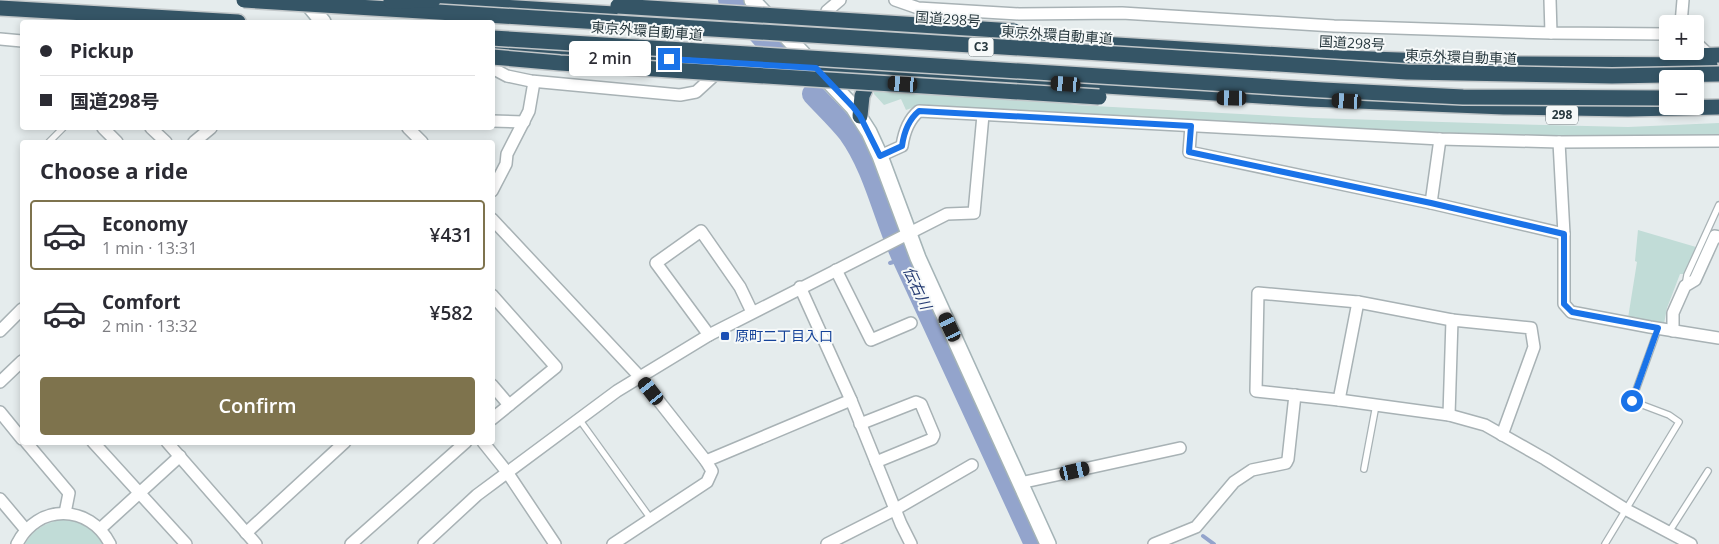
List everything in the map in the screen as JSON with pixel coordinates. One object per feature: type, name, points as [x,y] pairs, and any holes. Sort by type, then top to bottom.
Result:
[{"type":"highway","name":"東京外環自動車道","points":[[244,0],[297,1],[961,46],[1407,72],[1584,76],[1714,62]]},
{"type":"highway","name":"国道298号","points":[[394,0],[1407,62],[1531,65],[1714,62]]},
{"type":"highway","points":[[297,1],[433,0]]},
{"type":"highway","points":[[452,0],[618,6],[1173,40],[1314,57]]},
{"type":"highway","points":[[0,8],[204,20]]},
{"type":"highway","points":[[50,11],[119,20]]},
{"type":"highway","points":[[0,16],[67,20]]},
{"type":"highway","name":"東京外環自動車道","points":[[495,38],[1323,90],[1463,97],[1659,98]]},
{"type":"highway","name":"298","points":[[495,47],[1309,100],[1552,108],[1719,107]]},
{"type":"highway","points":[[495,57],[1099,97],[1309,100]]},
{"type":"highway","points":[[860,116],[862,96],[873,72]]},
{"type":"highway","points":[[1704,98],[1719,97]]},
{"type":"highway","name":"298","points":[[1405,104],[1524,114],[1628,118],[1719,116]]},
{"type":"street","points":[[662,0],[675,18]]},
{"type":"street","points":[[752,0],[860,116],[880,156],[905,236],[1048,544]]},
{"type":"street","points":[[821,27],[827,11],[840,0]]},
{"type":"street","points":[[895,0],[918,8],[1018,14],[1122,13],[1334,26],[1551,33],[1659,34]]},
{"type":"street","points":[[1550,0],[1551,33]]},
{"type":"street","points":[[1682,15],[1683,0]]},
{"type":"street","points":[[297,1],[321,20]]},
{"type":"street","points":[[0,40],[20,41]]},
{"type":"street","points":[[1704,51],[1714,62]]},
{"type":"street","points":[[495,70],[507,76],[534,82],[680,96],[696,92],[727,63]]},
{"type":"street","points":[[495,184],[506,164],[507,154],[529,112],[534,82]]},
{"type":"street","points":[[880,156],[902,146],[903,136],[911,118],[919,111],[1440,139],[1559,142],[1719,141]]},
{"type":"street","points":[[424,544],[477,495],[616,391],[708,335],[947,214],[974,213],[983,115]]},
{"type":"street","points":[[495,121],[524,122]]},
{"type":"street","points":[[1191,126],[1189,152],[1431,203],[1564,234]]},
{"type":"street","points":[[105,130],[115,140]]},
{"type":"street","points":[[153,130],[164,140]]},
{"type":"street","points":[[196,140],[209,130]]},
{"type":"street","points":[[410,130],[420,140]]},
{"type":"street","points":[[1431,203],[1440,139]]},
{"type":"street","points":[[1559,142],[1564,234],[1564,304],[1572,312],[1719,338]]},
{"type":"street","points":[[495,224],[640,377],[712,471],[707,482],[613,544]]},
{"type":"street","points":[[708,335],[656,263],[701,231],[740,286],[752,312]]},
{"type":"street","points":[[1673,331],[1673,313],[1685,286],[1695,280],[1718,233]]},
{"type":"street","points":[[836,270],[871,340],[911,323]]},
{"type":"street","points":[[800,287],[851,400],[901,524],[911,544]]},
{"type":"street","points":[[1502,435],[1534,347],[1532,328],[1452,320],[1358,302],[1258,293],[1256,391],[1449,415],[1485,425],[1502,435],[1545,459],[1625,510],[1691,544]]},
{"type":"street","points":[[495,298],[556,367],[495,416]]},
{"type":"street","points":[[1339,400],[1358,302]]},
{"type":"street","points":[[0,331],[20,311]]},
{"type":"street","points":[[1449,415],[1452,320]]},
{"type":"street","points":[[0,382],[20,366]]},
{"type":"street","points":[[495,388],[509,404]]},
{"type":"street","points":[[1154,544],[1196,527],[1234,482],[1252,470],[1286,463],[1295,395]]},
{"type":"street","points":[[706,461],[851,400]]},
{"type":"street","points":[[860,424],[916,402],[921,404],[934,435],[932,439],[876,462]]},
{"type":"street","points":[[0,412],[20,437]]},
{"type":"street","points":[[29,445],[69,493],[65,514]]},
{"type":"street","points":[[97,445],[186,544]]},
{"type":"street","points":[[170,445],[256,544]]},
{"type":"street","points":[[246,533],[342,445]]},
{"type":"street","points":[[351,544],[463,445]]},
{"type":"street","points":[[485,445],[507,472],[555,544]]},
{"type":"street","points":[[1020,483],[1180,448]]},
{"type":"street","points":[[100,529],[180,456]]},
{"type":"street","points":[[827,544],[896,509],[972,465]]},
{"type":"street","points":[[0,499],[26,530]]},
{"type":"street","points":[[17,544],[26,530],[44,518],[54,514],[65,514],[84,518],[100,529],[110,544]]},
{"type":"lane","points":[[51,140],[61,130]]},
{"type":"lane","points":[[1685,286],[1687,275],[1719,205]]},
{"type":"lane","points":[[1605,544],[1679,422],[1669,415],[1632,401],[1658,328]]},
{"type":"lane","points":[[1364,469],[1376,405]]},
{"type":"lane","points":[[579,419],[650,519]]},
{"type":"lane","points":[[1669,532],[1708,471]]},
{"type":"green space","points":[[874,90],[1059,102],[1076,105],[1313,118],[1628,127],[1719,123],[1719,136],[1506,137],[1403,133],[920,105],[906,110],[901,99],[884,105],[874,94]]},
{"type":"green space","points":[[1638,230],[1696,247],[1684,274],[1680,274],[1667,308],[1664,324],[1628,318],[1637,262],[1635,261]]},
{"type":"green space","points":[[60,520],[73,521],[85,526],[95,533],[103,544],[25,544],[40,528]]},
{"type":"waterway","name":"伝右川","points":[[729,0],[743,15]]},
{"type":"waterway","name":"伝右川","points":[[756,30],[778,55]]},
{"type":"waterway","name":"伝右川","points":[[813,94],[849,133],[866,162],[896,243],[1035,544]]},
{"type":"waterway","points":[[890,263],[903,259]]},
{"type":"waterway","points":[[1203,536],[1214,544]]},
{"type":"place","name":"原町二丁目入口","points":[[725,336]]},
{"type":"route","points":[[669,59],[816,68],[860,116],[880,156],[902,146],[903,136],[911,118],[919,111],[1191,126],[1189,152],[1431,203],[1564,234],[1564,304],[1572,312],[1658,328],[1632,401]]}]
